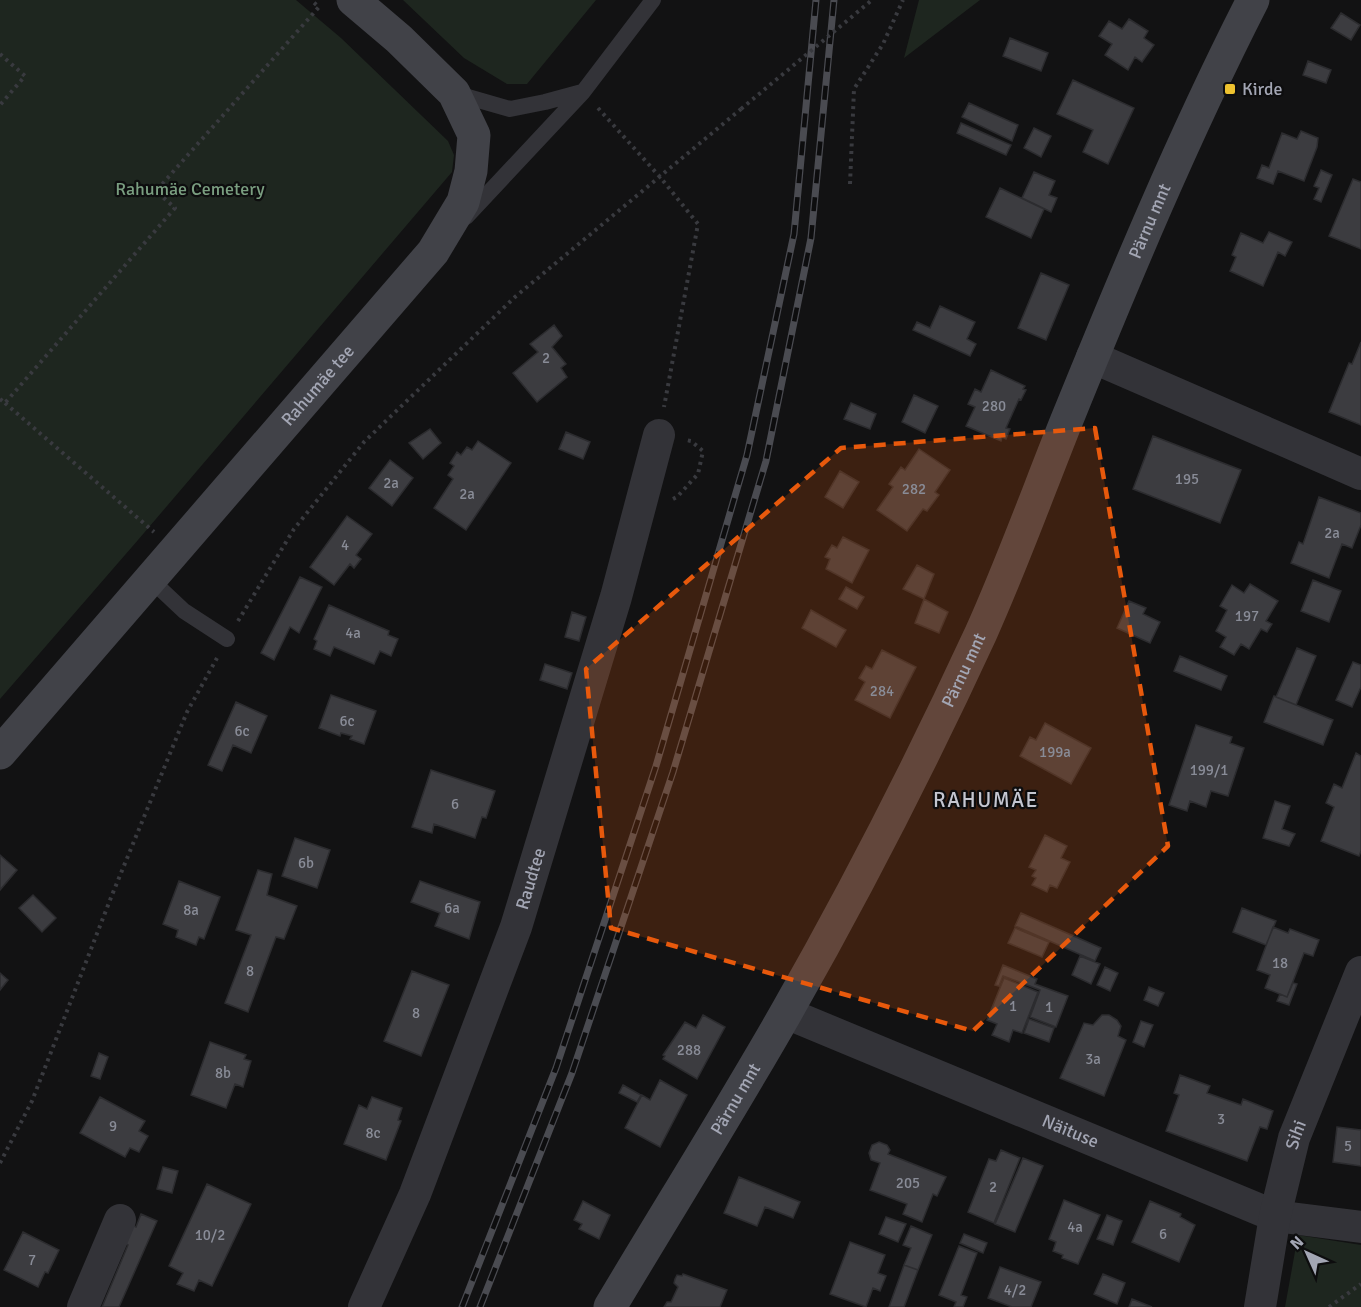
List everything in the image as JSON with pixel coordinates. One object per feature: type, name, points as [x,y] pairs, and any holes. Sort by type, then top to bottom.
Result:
[{"type":"main road","name":"Rahumäe tee","points":[[0,753],[433,252],[464,202],[471,171],[474,135],[454,93],[399,39],[353,0]]},
{"type":"main road","name":"Pärnu mnt","points":[[610,1307],[786,1013],[856,886],[982,631],[1092,357],[1183,144],[1253,0]]},
{"type":"street","points":[[1092,357],[1361,474]]},
{"type":"street","name":"Raudtee","points":[[364,1307],[415,1194],[516,927],[616,597],[659,435]]},
{"type":"street","name":"Sihi","points":[[1260,1307],[1275,1216],[1293,1138],[1361,972]]},
{"type":"street","name":"Näituse","points":[[786,1013],[1275,1216],[1361,1227]]},
{"type":"street","points":[[83,1307],[120,1220]]},
{"type":"lane","points":[[433,252],[583,92],[653,0]]},
{"type":"lane","points":[[454,93],[510,109],[583,92]]},
{"type":"lane","points":[[150,579],[184,611],[227,639]]},
{"type":"path","points":[[5,403],[175,208],[156,191],[319,7],[311,0]]},
{"type":"path","points":[[0,1163],[32,1101],[112,895],[188,712],[227,639],[294,529],[364,442],[515,297],[872,0]]},
{"type":"path","points":[[850,184],[854,89],[883,44],[903,0]]},
{"type":"path","points":[[0,54],[25,76],[0,105]]},
{"type":"path","points":[[615,127],[698,224],[659,435]]},
{"type":"path","points":[[0,399],[175,550]]},
{"type":"path","points":[[1329,1307],[1361,1284]]},
{"type":"highlighted area","points":[[1095,428],[1168,846],[973,1031],[611,928],[586,669],[841,448]]},
{"type":"green space","name":"Rahumäe Cemetery","points":[[0,0],[296,0],[341,38],[448,141],[454,155],[452,172],[0,699]]},
{"type":"green space","points":[[403,0],[596,0],[527,84],[507,84],[464,58]]},
{"type":"green space","points":[[919,0],[980,0],[904,58]]},
{"type":"green space","points":[[1298,1235],[1361,1245],[1361,1307],[1285,1307]]},
{"type":"building","points":[[1341,13],[1360,25],[1351,40],[1331,28]]},
{"type":"building","points":[[1129,19],[1148,31],[1144,38],[1154,45],[1142,62],[1135,57],[1128,70],[1105,55],[1112,44],[1099,36],[1109,21],[1122,29]]},
{"type":"building","points":[[1010,38],[1048,53],[1041,71],[1003,56]]},
{"type":"building","points":[[1308,61],[1331,70],[1326,83],[1303,75]]},
{"type":"building","points":[[1073,80],[1134,108],[1108,164],[1083,152],[1093,130],[1057,114]]},
{"type":"building","points":[[969,103],[1018,125],[1012,141],[962,117]]},
{"type":"building","points":[[961,123],[1011,145],[1006,155],[957,133]]},
{"type":"building","points":[[1034,128],[1051,136],[1041,157],[1024,148]]},
{"type":"building","points":[[1301,131],[1318,138],[1317,147],[1304,181],[1278,171],[1273,184],[1257,178],[1262,165],[1269,168],[1282,133],[1297,139]]},
{"type":"building","points":[[1321,170],[1332,175],[1321,202],[1314,199],[1319,188],[1314,186]]},
{"type":"building","points":[[1034,172],[1055,181],[1049,195],[1057,198],[1051,212],[1022,198]]},
{"type":"building","points":[[1353,179],[1361,182],[1361,249],[1329,236]]},
{"type":"building","points":[[1000,188],[1044,209],[1031,238],[986,217]]},
{"type":"building","points":[[1269,232],[1292,242],[1285,256],[1278,252],[1263,286],[1230,271],[1236,257],[1232,255],[1241,233],[1263,243]]},
{"type":"building","points":[[1041,273],[1069,285],[1046,340],[1018,328]]},
{"type":"building","points":[[940,306],[975,322],[967,339],[976,344],[970,356],[913,330],[917,322],[930,328]]},
{"type":"building","points":[[554,325],[562,336],[552,347],[566,364],[561,368],[567,377],[537,402],[513,373],[538,352],[530,344]]},
{"type":"building","points":[[1361,342],[1361,425],[1329,412],[1349,363],[1352,364]]},
{"type":"building","points":[[991,370],[1025,386],[1023,389],[1026,390],[1021,400],[1019,399],[1006,428],[1010,429],[1006,439],[1002,437],[1001,441],[966,426],[975,407],[968,404],[975,389],[981,392]]},
{"type":"building","points":[[914,395],[938,406],[925,433],[902,422]]},
{"type":"building","points":[[851,403],[876,414],[870,429],[844,419]]},
{"type":"building","points":[[430,429],[441,443],[423,459],[409,443]]},
{"type":"building","points":[[566,432],[590,442],[583,459],[559,449]]},
{"type":"building","points":[[1153,436],[1241,470],[1220,523],[1133,489]]},
{"type":"building","points":[[478,441],[511,463],[466,530],[434,508],[453,479],[448,475],[454,466],[450,463],[457,452],[461,455],[467,447],[472,450]]},
{"type":"building","points":[[919,449],[950,470],[935,492],[939,495],[927,511],[923,509],[907,531],[877,510],[893,487],[889,484],[901,467],[905,470]]},
{"type":"building","points":[[390,460],[413,478],[392,506],[369,488]]},
{"type":"building","points":[[840,471],[859,482],[843,508],[825,497]]},
{"type":"building","points":[[1319,497],[1361,513],[1361,525],[1352,548],[1342,544],[1329,578],[1291,563],[1299,542],[1303,544]]},
{"type":"building","points":[[347,516],[372,534],[356,555],[361,559],[354,568],[350,564],[334,585],[310,567]]},
{"type":"building","points":[[843,537],[869,550],[852,583],[826,569],[830,559],[825,557],[832,545],[837,548]]},
{"type":"building","points":[[917,565],[934,574],[924,599],[903,589]]},
{"type":"building","points":[[300,577],[322,587],[299,633],[290,627],[274,660],[261,653]]},
{"type":"building","points":[[1313,580],[1341,591],[1329,622],[1301,611]]},
{"type":"building","points":[[1250,584],[1278,601],[1266,621],[1272,624],[1267,632],[1261,629],[1249,649],[1241,644],[1234,655],[1220,647],[1226,637],[1216,631],[1227,610],[1220,606],[1232,585],[1244,593]]},
{"type":"building","points":[[846,587],[864,597],[857,609],[839,599]]},
{"type":"building","points":[[924,599],[948,612],[939,633],[915,623]]},
{"type":"building","points":[[1129,601],[1146,608],[1143,614],[1160,622],[1150,643],[1117,628]]},
{"type":"building","points":[[329,605],[389,631],[388,635],[398,639],[391,656],[380,651],[374,664],[334,647],[330,656],[314,649],[317,641],[314,639]]},
{"type":"building","points":[[811,610],[846,630],[836,647],[802,628]]},
{"type":"building","points":[[572,612],[586,617],[579,641],[565,637]]},
{"type":"building","points":[[1297,648],[1316,656],[1296,705],[1276,697]]},
{"type":"building","points":[[882,650],[916,667],[890,718],[855,700],[865,682],[859,678],[866,666],[872,669]]},
{"type":"building","points":[[1180,656],[1227,676],[1221,690],[1174,671]]},
{"type":"building","points":[[1353,662],[1361,665],[1361,687],[1352,707],[1336,700]]},
{"type":"building","points":[[545,664],[572,673],[567,689],[540,680]]},
{"type":"building","points":[[331,695],[376,711],[364,744],[350,739],[352,736],[341,733],[340,736],[319,728]]},
{"type":"building","points":[[1274,696],[1333,720],[1323,745],[1264,722]]},
{"type":"building","points":[[236,702],[267,716],[251,753],[233,745],[222,771],[208,765]]},
{"type":"building","points":[[1045,723],[1091,748],[1071,784],[1020,756],[1030,737],[1036,740]]},
{"type":"building","points":[[1196,725],[1232,737],[1230,743],[1244,748],[1228,796],[1211,791],[1206,807],[1190,801],[1187,811],[1169,805]]},
{"type":"building","points":[[1356,753],[1361,756],[1361,851],[1359,856],[1321,841],[1334,807],[1326,803],[1334,784],[1342,788]]},
{"type":"building","points":[[431,770],[495,791],[486,818],[482,817],[475,838],[434,824],[432,833],[412,827]]},
{"type":"building","points":[[1275,801],[1290,806],[1282,829],[1295,834],[1289,846],[1263,838]]},
{"type":"building","points":[[1045,835],[1067,846],[1061,858],[1070,862],[1057,888],[1050,885],[1047,892],[1032,885],[1036,878],[1032,876],[1036,870],[1029,867]]},
{"type":"building","points":[[295,838],[330,850],[317,888],[282,876]]},
{"type":"building","points":[[0,855],[17,870],[0,890]]},
{"type":"building","points":[[258,870],[272,874],[267,895],[297,906],[284,939],[276,937],[248,1012],[225,1003],[251,935],[236,930]]},
{"type":"building","points":[[179,881],[220,897],[204,939],[199,937],[196,945],[176,937],[178,930],[163,924]]},
{"type":"building","points":[[420,881],[480,902],[469,939],[435,926],[440,913],[411,902]]},
{"type":"building","points":[[33,895],[56,918],[42,932],[19,908]]},
{"type":"building","points":[[1242,908],[1276,921],[1266,945],[1233,932]]},
{"type":"building","points":[[1021,913],[1101,948],[1095,961],[1015,926]]},
{"type":"building","points":[[1273,927],[1288,933],[1290,929],[1319,940],[1313,956],[1304,953],[1287,997],[1265,988],[1270,975],[1257,970]]},
{"type":"building","points":[[1015,928],[1049,942],[1042,957],[1008,943]]},
{"type":"building","points":[[1080,956],[1100,964],[1091,984],[1072,975]]},
{"type":"building","points":[[1003,965],[1037,979],[1035,984],[1068,996],[1056,1027],[1030,1017],[1040,990],[1003,976],[999,986],[995,985]]},
{"type":"building","points":[[1105,967],[1118,973],[1110,991],[1097,985]]},
{"type":"building","points":[[412,971],[449,985],[421,1056],[384,1041]]},
{"type":"building","points":[[0,973],[8,980],[0,990]]},
{"type":"building","points":[[1004,978],[1038,992],[1022,1033],[1013,1030],[1009,1042],[992,1035],[997,1024],[987,1020]]},
{"type":"building","points":[[1293,983],[1297,984],[1289,1005],[1277,1001],[1280,994],[1287,997]]},
{"type":"building","points":[[1149,987],[1164,993],[1158,1006],[1144,1000]]},
{"type":"building","points":[[703,1015],[725,1027],[697,1079],[663,1059],[665,1056],[663,1055],[685,1022],[696,1028]]},
{"type":"building","points":[[1102,1015],[1109,1015],[1117,1020],[1121,1026],[1118,1036],[1126,1040],[1104,1096],[1060,1078],[1084,1023],[1093,1025]]},
{"type":"building","points":[[1029,1019],[1054,1028],[1049,1042],[1024,1033]]},
{"type":"building","points":[[1141,1021],[1153,1025],[1144,1047],[1133,1042]]},
{"type":"building","points":[[210,1042],[246,1055],[244,1059],[251,1061],[243,1087],[235,1084],[226,1108],[191,1095]]},
{"type":"building","points":[[99,1053],[108,1057],[100,1079],[91,1076]]},
{"type":"building","points":[[1180,1075],[1210,1086],[1207,1093],[1241,1105],[1243,1099],[1273,1111],[1267,1129],[1260,1127],[1247,1161],[1166,1131],[1179,1095],[1174,1093]]},
{"type":"building","points":[[660,1080],[687,1095],[660,1147],[625,1128],[642,1095],[650,1100]]},
{"type":"building","points":[[623,1085],[641,1095],[637,1102],[619,1093]]},
{"type":"building","points":[[100,1097],[145,1121],[139,1131],[148,1136],[139,1152],[130,1148],[125,1157],[80,1133]]},
{"type":"building","points":[[372,1097],[402,1108],[398,1120],[401,1121],[386,1160],[344,1144],[359,1105],[367,1109]]},
{"type":"building","points":[[1337,1127],[1361,1130],[1361,1166],[1333,1162]]},
{"type":"building","points":[[879,1142],[887,1145],[890,1150],[888,1154],[946,1177],[937,1196],[933,1194],[922,1222],[903,1214],[907,1204],[870,1190],[880,1163],[871,1160],[869,1153],[872,1145]]},
{"type":"building","points":[[1001,1150],[1020,1158],[994,1223],[968,1212],[989,1159],[996,1161]]},
{"type":"building","points":[[1023,1158],[1043,1166],[1015,1232],[995,1224]]},
{"type":"building","points":[[163,1167],[178,1171],[172,1193],[157,1189]]},
{"type":"building","points":[[739,1177],[800,1202],[793,1218],[765,1207],[757,1226],[724,1213]]},
{"type":"building","points":[[207,1184],[251,1204],[212,1286],[199,1280],[194,1291],[177,1284],[183,1273],[169,1266]]},
{"type":"building","points":[[1064,1200],[1100,1215],[1078,1264],[1062,1258],[1063,1255],[1053,1251],[1056,1242],[1049,1239]]},
{"type":"building","points":[[583,1201],[610,1215],[599,1239],[579,1229],[582,1224],[574,1220]]},
{"type":"building","points":[[1150,1201],[1181,1214],[1180,1217],[1195,1225],[1179,1262],[1132,1242]]},
{"type":"building","points":[[141,1214],[157,1221],[119,1307],[102,1307],[128,1245],[119,1241],[126,1222],[136,1227]]},
{"type":"building","points":[[1107,1215],[1122,1221],[1113,1245],[1097,1239]]},
{"type":"building","points":[[886,1217],[906,1224],[898,1242],[879,1234]]},
{"type":"building","points":[[911,1226],[932,1235],[918,1270],[904,1265],[911,1248],[903,1245]]},
{"type":"building","points":[[23,1232],[59,1250],[38,1287],[4,1270]]},
{"type":"building","points":[[964,1234],[987,1243],[983,1253],[960,1243]]},
{"type":"building","points":[[850,1242],[885,1255],[878,1273],[886,1276],[880,1291],[873,1288],[866,1307],[830,1294]]},
{"type":"building","points":[[959,1246],[977,1253],[961,1295],[967,1297],[963,1307],[954,1307],[956,1302],[939,1295]]},
{"type":"building","points":[[904,1265],[918,1270],[904,1307],[889,1307]]},
{"type":"building","points":[[1000,1267],[1041,1282],[1031,1307],[1012,1307],[988,1298]]},
{"type":"building","points":[[683,1274],[727,1290],[720,1307],[664,1307],[667,1302],[671,1302],[678,1287],[674,1283],[677,1275],[682,1276]]},
{"type":"building","points":[[1103,1274],[1125,1283],[1117,1304],[1094,1294]]},
{"type":"building","points":[[1132,1299],[1152,1307],[1129,1307]]},
{"type":"railway","points":[[462,1307],[556,1068],[656,766],[747,455],[794,234],[816,0]]},
{"type":"railway","points":[[480,1307],[572,1073],[673,772],[766,461],[811,238],[834,0]]},
{"type":"place","name":"Kirde","points":[[1230,89]]},
{"type":"district","name":"RAHUMÄE","points":[[986,800]]}]
